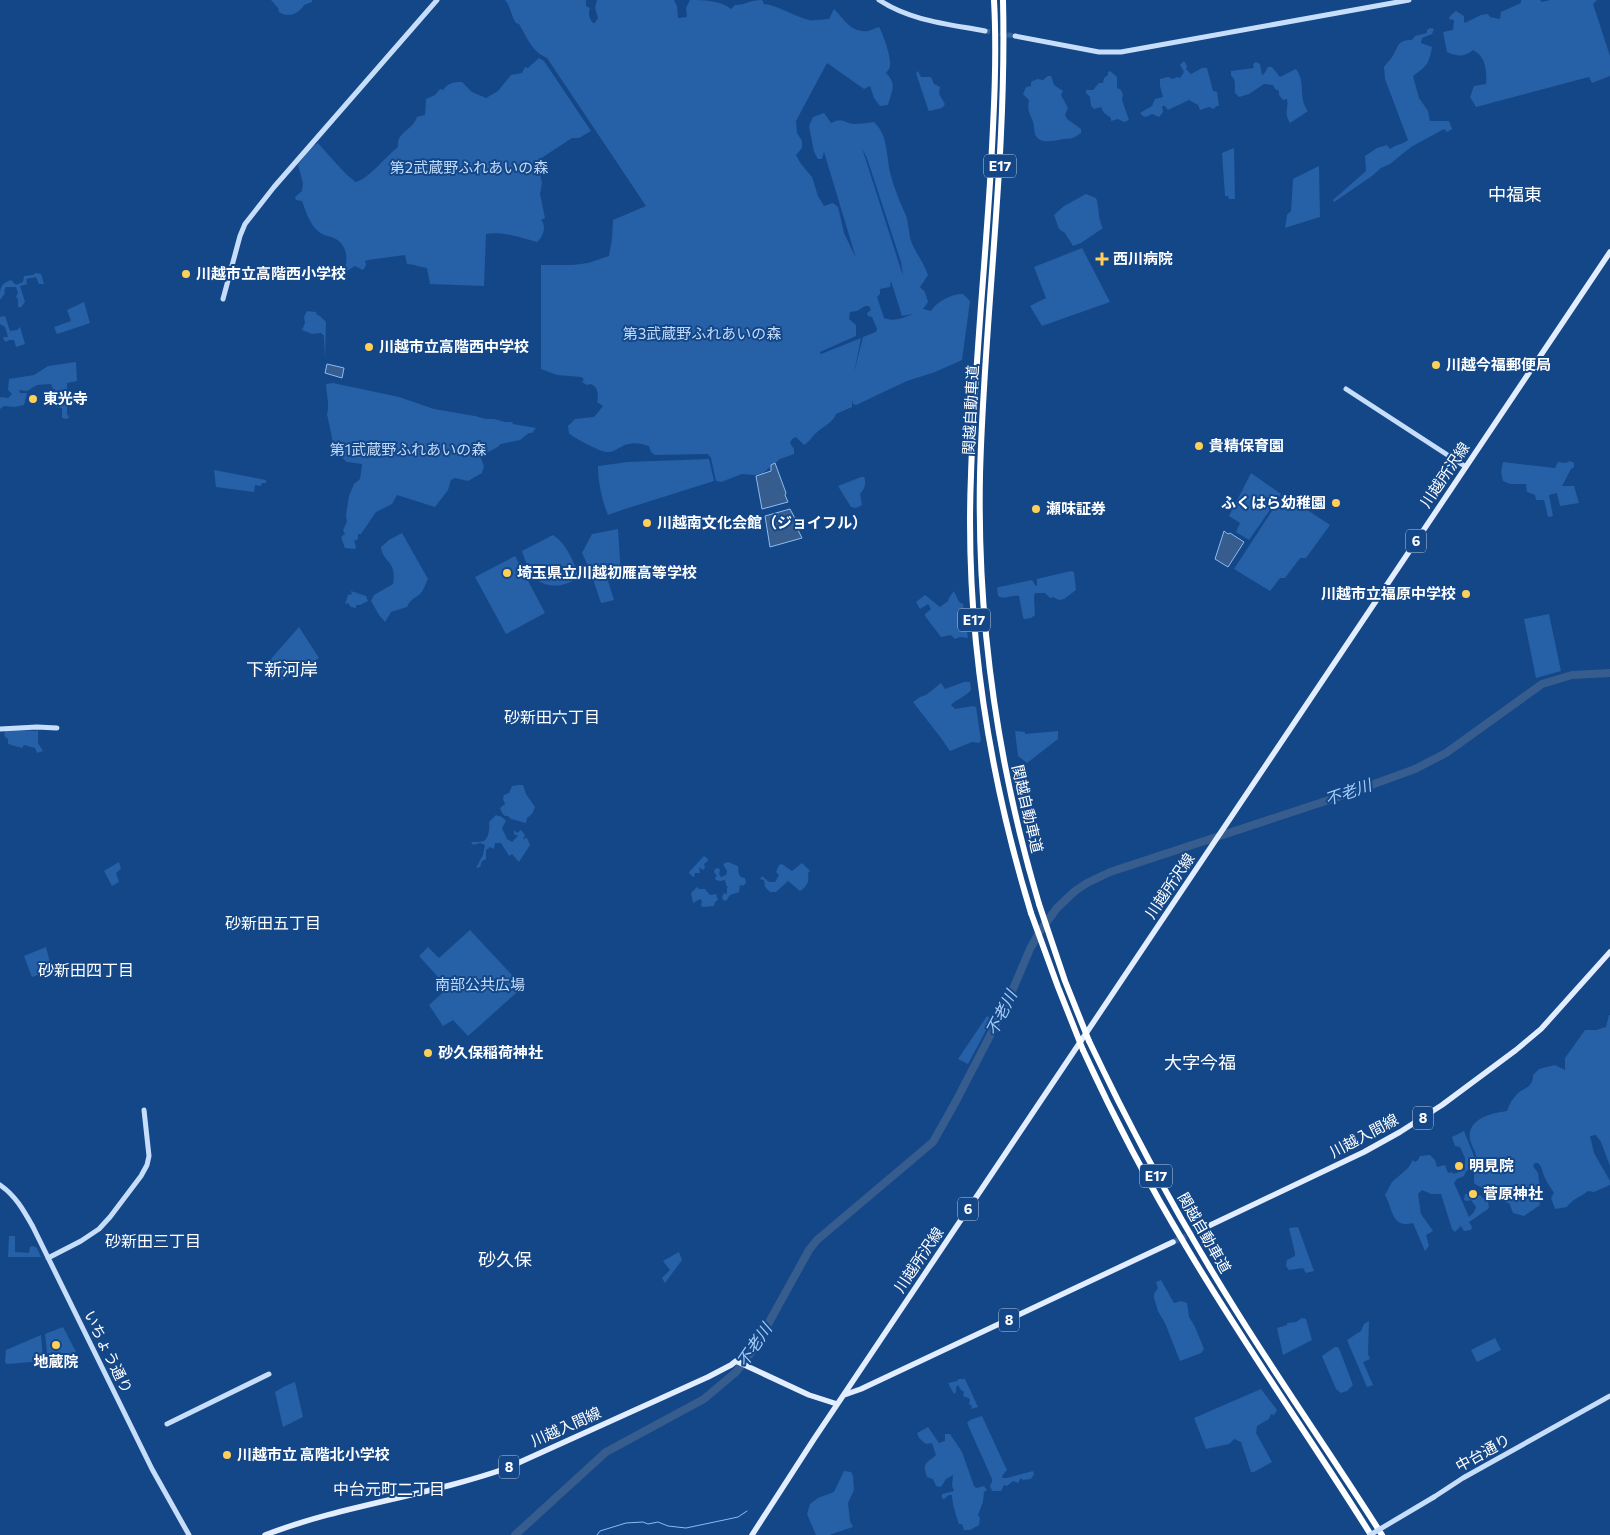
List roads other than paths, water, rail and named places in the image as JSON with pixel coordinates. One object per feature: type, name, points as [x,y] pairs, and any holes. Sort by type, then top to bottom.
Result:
[{"type":"highway","name":"関越自動車道","points":[[994,0],[993,119],[972,440],[970,552],[978,659],[994,769],[1016,862],[1031,913],[1064,1004],[1083,1050],[1118,1122],[1187,1248],[1273,1386],[1306,1433],[1370,1535]]},
{"type":"highway","name":"関越自動車道","points":[[1003,0],[1002,136],[982,440],[980,552],[987,650],[994,709],[1014,814],[1039,904],[1065,981],[1089,1041],[1146,1158],[1232,1305],[1382,1535]]},
{"type":"main road","name":"川越所沢線","points":[[752,1535],[837,1404],[1610,252]]},
{"type":"main road","name":"川越入間線","points":[[1198,1231],[1364,1152],[1442,1105],[1541,1029],[1610,952]]},
{"type":"main road","name":"8","points":[[844,1395],[862,1389],[1173,1242]]},
{"type":"main road","name":"川越入間線","points":[[265,1535],[298,1523],[494,1472],[708,1376],[736,1361],[809,1395],[837,1404]]},
{"type":"street","points":[[223,299],[245,224],[274,187],[436,0]]},
{"type":"street","points":[[879,0],[896,10],[914,17],[985,31]]},
{"type":"street","points":[[1014,36],[1099,52],[1121,52],[1409,0]]},
{"type":"street","points":[[1346,389],[1466,467]]},
{"type":"street","points":[[0,729],[57,728]]},
{"type":"street","points":[[48,1258],[81,1241],[99,1229],[141,1176],[149,1156],[144,1110]]},
{"type":"street","name":"いちょう通り","points":[[0,1185],[20,1204],[144,1454],[189,1535]]},
{"type":"street","points":[[167,1424],[269,1374]]},
{"type":"street","name":"中台通り","points":[[1370,1535],[1463,1478],[1610,1396]]},
{"type":"waterway","name":"不老川","points":[[515,1535],[606,1452],[704,1399],[736,1372],[756,1346],[809,1250],[817,1240],[933,1142],[1007,1003],[1030,949],[1040,931],[1057,908],[1075,891],[1110,872],[1344,795],[1415,769],[1446,753],[1542,684],[1572,675],[1610,673]]},
{"type":"waterway","points":[[597,1535],[600,1531],[626,1523],[643,1522],[648,1524],[658,1522],[668,1526],[686,1528],[738,1517],[747,1511]]},
{"type":"tunnel","points":[[985,31],[1015,36]]},
{"type":"tunnel","points":[[1173,1242],[1198,1231]]},
{"type":"place","name":"西川病院","points":[[1102,259]]},
{"type":"place","name":"川越市立高階西小学校","points":[[186,274]]},
{"type":"place","name":"川越市立高階西中学校","points":[[369,347]]},
{"type":"place","name":"川越今福郵便局","points":[[1436,365]]},
{"type":"place","name":"東光寺","points":[[33,399]]},
{"type":"place","name":"貴精保育園","points":[[1199,446]]},
{"type":"place","name":"ふくはら幼稚園","points":[[1336,503]]},
{"type":"place","name":"瀬味証券","points":[[1036,509]]},
{"type":"place","name":"川越南文化会館（ジョイフル）","points":[[647,523]]},
{"type":"place","name":"埼玉県立川越初雁高等学校","points":[[507,573]]},
{"type":"place","name":"川越市立福原中学校","points":[[1466,594]]},
{"type":"place","name":"砂久保稲荷神社","points":[[428,1053]]},
{"type":"place","name":"明見院","points":[[1459,1166]]},
{"type":"place","name":"菅原神社","points":[[1473,1194]]},
{"type":"place","name":"地蔵院","points":[[56,1345]]},
{"type":"place","name":"川越市立 高階北小学校","points":[[227,1455]]},
{"type":"district","name":"中福東","points":[[1515,195]]},
{"type":"district","name":"下新河岸","points":[[282,670]]},
{"type":"district","name":"砂新田六丁目","points":[[552,717]]},
{"type":"district","name":"砂新田五丁目","points":[[273,923]]},
{"type":"district","name":"砂新田四丁目","points":[[86,970]]},
{"type":"district","name":"大字今福","points":[[1200,1063]]},
{"type":"district","name":"砂新田三丁目","points":[[153,1241]]},
{"type":"district","name":"砂久保","points":[[505,1260]]},
{"type":"district","name":"中台元町二丁目","points":[[389,1489]]},
{"type":"park label","name":"第2武蔵野ふれあいの森","points":[[469,168]]},
{"type":"park label","name":"第3武蔵野ふれあいの森","points":[[702,334]]},
{"type":"park label","name":"第1武蔵野ふれあいの森","points":[[408,450]]},
{"type":"park label","name":"南部公共広場","points":[[480,985]]}]
